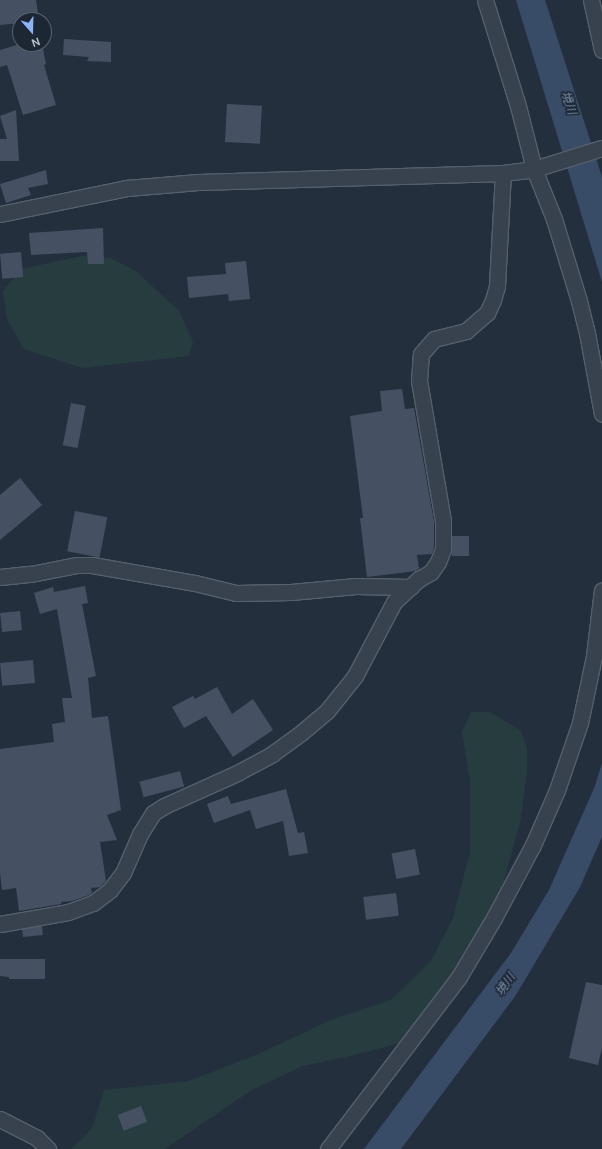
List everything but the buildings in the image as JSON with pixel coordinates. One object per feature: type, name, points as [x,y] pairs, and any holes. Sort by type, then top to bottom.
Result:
[{"type":"street","points":[[485,0],[579,301],[587,333],[602,414]]},
{"type":"street","points":[[592,0],[602,50]]},
{"type":"street","points":[[0,214],[82,196],[134,187],[198,182],[503,173],[538,168],[602,148]]},
{"type":"street","points":[[0,924],[68,912],[93,903],[110,890],[123,873],[140,834],[153,813],[164,806],[238,773],[272,754],[302,732],[327,711],[356,676],[394,602],[431,572],[438,562],[443,549],[443,521],[419,381],[421,354],[434,339],[466,331],[487,313],[493,300],[497,286],[503,173]]},
{"type":"street","points":[[0,577],[31,574],[77,565],[92,565],[195,583],[236,593],[291,592],[356,586],[411,587]]},
{"type":"street","points":[[328,1149],[459,977],[494,918],[534,845],[557,790],[580,724],[594,656],[602,590]]},
{"type":"street","points":[[0,1119],[37,1138],[48,1149]]},
{"type":"green space","points":[[82,256],[111,258],[137,272],[179,311],[193,342],[189,356],[82,368],[24,349],[7,319],[3,291],[21,269]]},
{"type":"green space","points":[[471,712],[490,712],[520,730],[527,747],[527,772],[521,818],[494,918],[411,1040],[355,1055],[303,1066],[250,1091],[165,1149],[71,1149],[93,1126],[104,1090],[189,1081],[258,1054],[331,1020],[391,1000],[431,961],[453,918],[470,852],[470,781],[462,732]]},
{"type":"water","name":"境川","points":[[516,0],[545,0],[602,177],[602,282]]},
{"type":"water","name":"境川","points":[[602,763],[602,837],[580,887],[516,995],[401,1149],[364,1149],[511,953],[549,890],[595,786]]}]
